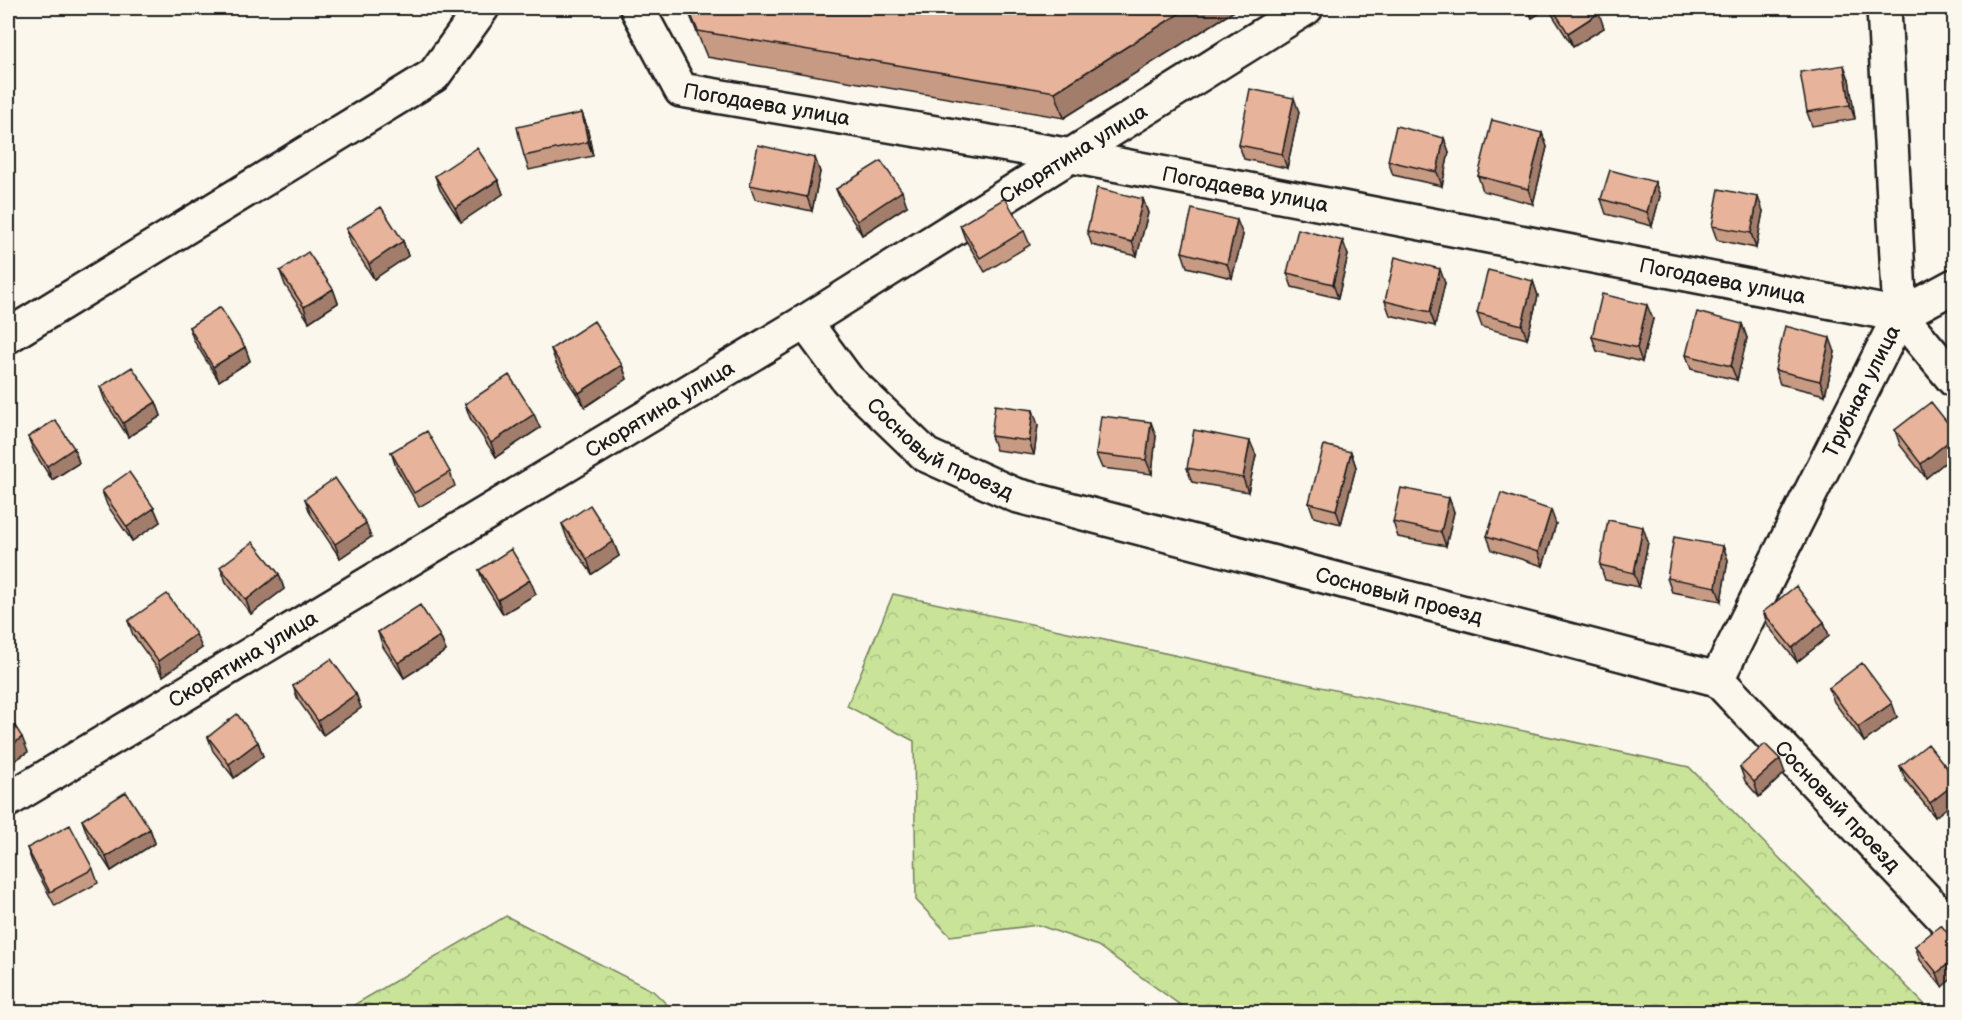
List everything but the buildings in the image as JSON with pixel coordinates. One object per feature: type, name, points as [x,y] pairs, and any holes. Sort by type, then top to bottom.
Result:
[{"type":"street","points":[[8,336],[434,75],[482,8]]},
{"type":"street","name":"Погодаева улица","points":[[636,8],[681,90],[1072,156],[1900,315]]},
{"type":"street","name":"Скорятина улица","points":[[8,800],[805,322],[1306,8]]},
{"type":"street","name":"Трубная улица","points":[[1717,679],[1900,315],[1884,8]]},
{"type":"street","points":[[1954,286],[1900,315],[1954,380]]},
{"type":"street","name":"Сосновый проезд","points":[[805,322],[847,379],[926,455],[1014,495],[1717,679],[1954,929]]},
{"type":"green space","points":[[893,594],[1689,767],[1932,1012],[1190,1012],[1098,946],[1038,925],[950,936],[916,900],[914,741],[847,706]]},
{"type":"green space","points":[[506,916],[653,991],[675,1012],[342,1012]]}]
